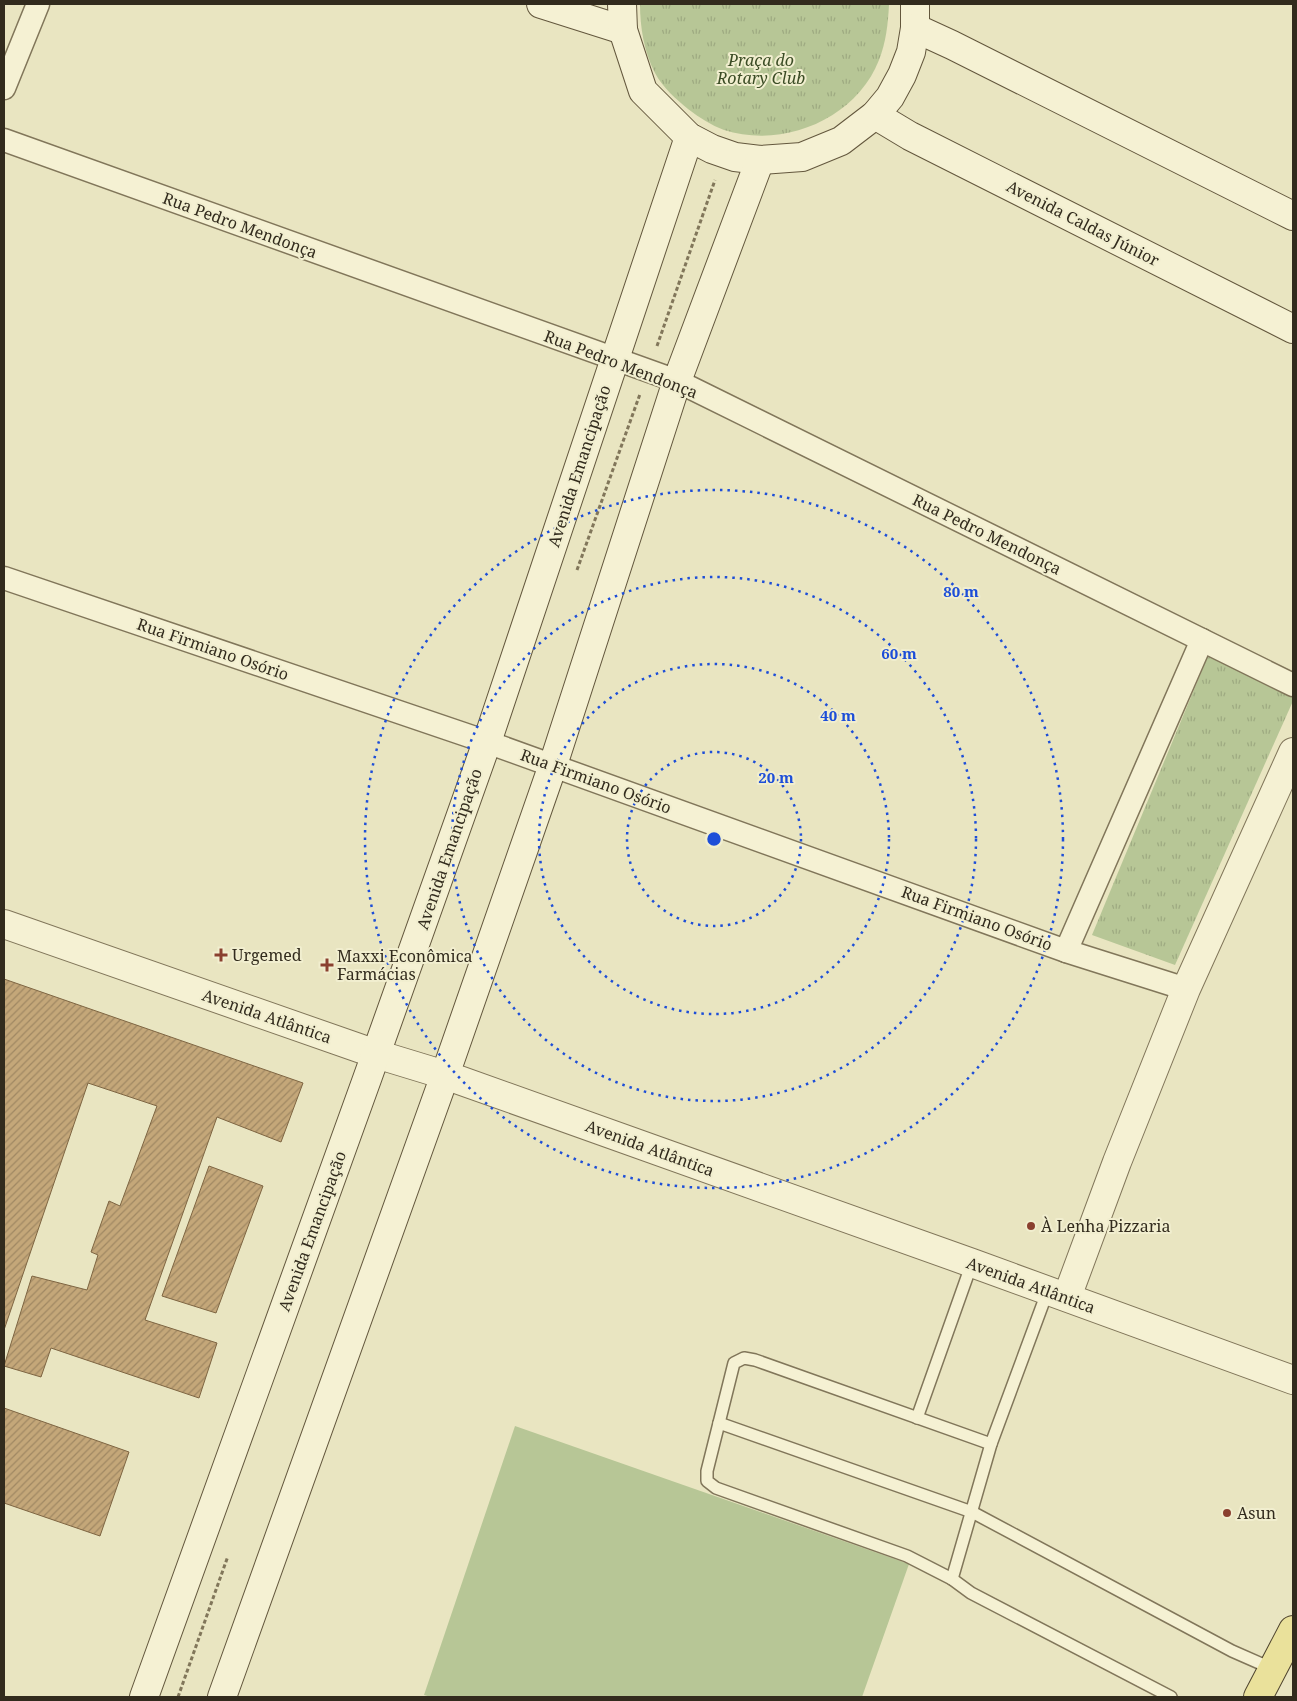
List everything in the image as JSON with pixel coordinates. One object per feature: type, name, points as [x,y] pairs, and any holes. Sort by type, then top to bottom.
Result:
[{"type":"main road","points":[[541,4],[623,17],[643,91],[689,137],[712,149],[735,157],[760,160],[802,157],[841,141],[875,115],[890,97],[902,75],[911,52],[915,16]]},
{"type":"main road","points":[[915,16],[952,45],[1293,216]]},
{"type":"main road","name":"Avenida Caldas Júnior","points":[[875,115],[910,136],[1293,329]]},
{"type":"main road","name":"Avenida Emancipação","points":[[144,1697],[487,742],[689,137]]},
{"type":"main road","points":[[222,1697],[445,1075],[553,765],[677,382],[760,160]]},
{"type":"main road","points":[[1058,1294],[1117,1162],[1186,988],[1293,752]]},
{"type":"main road","name":"Avenida Atlântica","points":[[4,924],[376,1054],[445,1075],[1293,1380]]},
{"type":"main road","points":[[1258,1697],[1293,1630]]},
{"type":"street","points":[[4,88],[38,4]]},
{"type":"street","name":"Rua Pedro Mendonça","points":[[4,140],[677,382],[1293,685]]},
{"type":"street","name":"Rua Firmiano Osório","points":[[4,578],[553,765],[1066,951],[1186,988]]},
{"type":"street","points":[[1066,951],[1202,640]]},
{"type":"lane","points":[[917,1418],[972,1263]]},
{"type":"lane","points":[[952,1579],[991,1444],[1058,1294]]},
{"type":"lane","points":[[991,1444],[755,1360],[744,1358],[734,1363],[706,1471],[707,1481],[716,1488],[908,1556],[952,1579],[971,1593],[1171,1697]]},
{"type":"lane","points":[[719,1422],[972,1512],[1232,1650],[1273,1669]]},
{"type":"path","points":[[575,575],[724,153]]},
{"type":"green space","name":"Praça do Rotary Club","points":[[640,4],[889,5],[886,33],[879,60],[868,81],[853,98],[835,113],[815,124],[793,132],[747,135],[724,130],[706,121],[692,112],[662,84],[651,65],[645,48]]},
{"type":"green space","points":[[1208,656],[1293,697],[1293,701],[1175,965],[1092,935]]},
{"type":"green space","points":[[515,1426],[909,1564],[862,1697],[431,1697],[424,1695]]},
{"type":"building","points":[[4,979],[303,1083],[281,1142],[217,1117],[145,1320],[217,1343],[199,1398],[51,1348],[41,1377],[4,1366],[32,1276],[87,1290],[98,1255],[91,1252],[109,1201],[120,1206],[157,1106],[88,1083],[4,1330]]},
{"type":"building","points":[[209,1166],[263,1186],[216,1313],[162,1296]]},
{"type":"building","points":[[4,1408],[129,1452],[100,1536],[4,1503]]},
{"type":"place","name":"Urgemed","points":[[221,955]]},
{"type":"place","name":"Maxxi Econômica Farmácias","points":[[327,965]]},
{"type":"place","name":"À Lenha Pizzaria","points":[[1031,1226]]},
{"type":"place","name":"Asun","points":[[1227,1513]]}]
